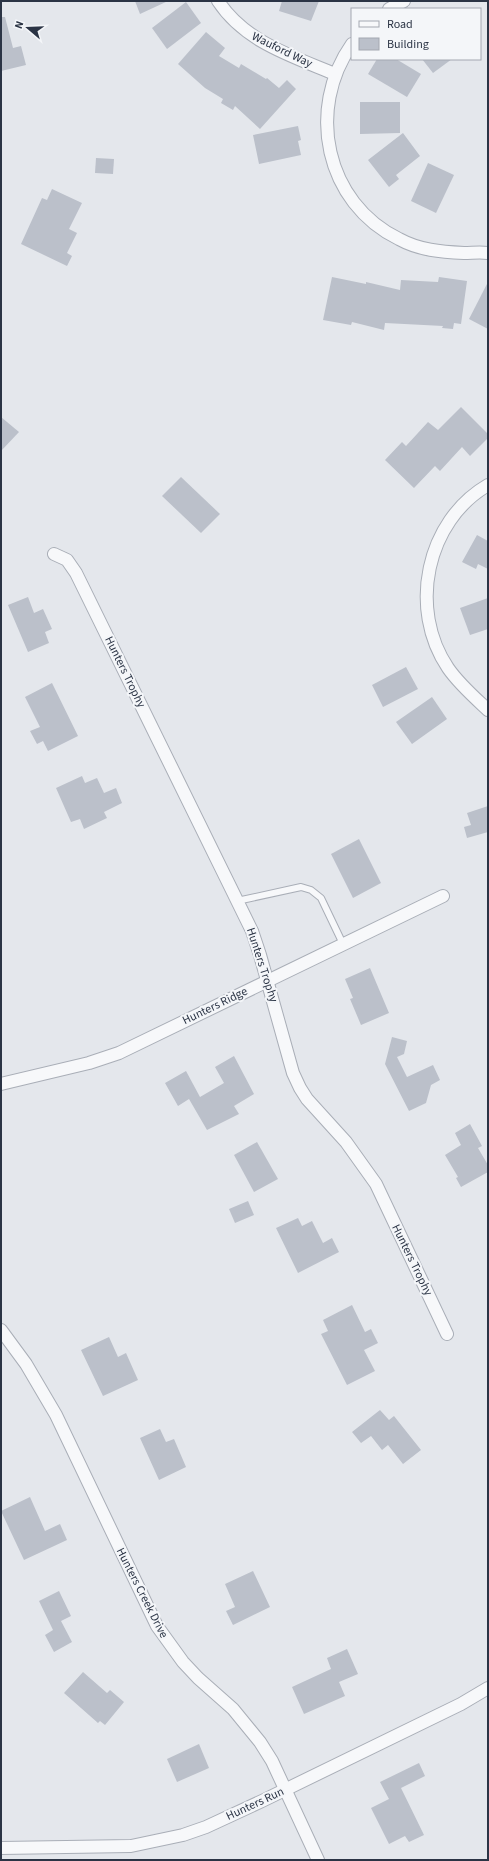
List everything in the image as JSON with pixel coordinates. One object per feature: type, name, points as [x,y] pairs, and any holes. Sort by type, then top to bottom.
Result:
[{"type":"street","name":"Wauford Way","points":[[218,1],[234,21],[263,43],[335,74]]},
{"type":"street","points":[[392,8],[404,1]]},
{"type":"street","points":[[351,46],[335,74],[327,104],[327,138],[331,157],[338,175],[357,205],[368,218],[383,230],[414,246],[447,253],[488,253]]},
{"type":"street","points":[[488,485],[463,505],[447,524],[429,567],[426,589],[427,610],[439,651],[448,668],[462,685],[488,710]]},
{"type":"street","name":"Hunters Trophy","points":[[54,554],[67,560],[76,573],[252,931],[294,1073],[300,1088],[319,1113],[346,1142],[376,1184],[447,1334]]},
{"type":"street","name":"Hunters Ridge","points":[[1,1084],[89,1063],[119,1053],[443,896]]},
{"type":"street","name":"Hunters Creek Drive","points":[[1,1330],[26,1364],[56,1415],[157,1626],[183,1662],[248,1725],[272,1761],[318,1860]]},
{"type":"street","name":"Hunters Run","points":[[1,1848],[131,1846],[160,1841],[206,1827],[286,1790],[461,1704],[488,1688]]},
{"type":"lane","points":[[237,902],[301,887],[311,890],[321,898],[343,944]]},
{"type":"building","points":[[135,1],[168,1],[140,14]]},
{"type":"building","points":[[282,1],[319,1],[311,21],[279,11]]},
{"type":"building","points":[[186,2],[201,23],[167,49],[152,28]]},
{"type":"building","points":[[1,17],[5,17],[13,48],[21,46],[26,65],[1,71]]},
{"type":"building","points":[[206,32],[225,48],[219,56],[239,68],[241,64],[266,79],[267,78],[279,88],[287,80],[296,89],[260,129],[235,106],[233,110],[221,103],[223,99],[205,88],[178,64]]},
{"type":"building","points":[[376,60],[398,60],[421,74],[407,97],[368,74]]},
{"type":"building","points":[[423,60],[451,60],[433,73]]},
{"type":"building","points":[[360,102],[400,102],[400,133],[360,134]]},
{"type":"building","points":[[298,126],[301,140],[298,141],[301,155],[259,164],[253,135]]},
{"type":"building","points":[[403,133],[420,156],[396,175],[399,179],[389,187],[368,160]]},
{"type":"building","points":[[96,158],[114,159],[113,174],[95,173]]},
{"type":"building","points":[[428,163],[454,175],[436,213],[411,201]]},
{"type":"building","points":[[52,189],[82,203],[69,229],[77,233],[67,253],[72,256],[67,266],[21,244],[42,198],[47,200]]},
{"type":"building","points":[[332,277],[366,284],[366,282],[400,290],[401,280],[438,282],[439,277],[467,281],[461,324],[454,323],[453,329],[442,328],[443,326],[385,323],[384,330],[352,322],[351,325],[323,320]]},
{"type":"building","points":[[488,282],[488,329],[469,319]]},
{"type":"building","points":[[461,407],[488,434],[488,438],[470,456],[462,447],[440,471],[435,466],[414,488],[385,460],[402,442],[406,446],[428,422],[438,430]]},
{"type":"building","points":[[1,417],[19,432],[1,451]]},
{"type":"building","points":[[181,477],[220,514],[201,533],[162,496]]},
{"type":"building","points":[[477,535],[488,541],[488,569],[478,564],[476,569],[462,562]]},
{"type":"building","points":[[28,597],[34,613],[43,609],[52,629],[45,632],[49,643],[28,652],[8,605]]},
{"type":"building","points":[[488,598],[488,629],[470,635],[460,608]]},
{"type":"building","points":[[406,667],[418,689],[383,707],[372,685]]},
{"type":"building","points":[[52,683],[78,736],[48,751],[43,741],[37,744],[30,731],[40,727],[25,697]]},
{"type":"building","points":[[432,697],[447,719],[412,744],[396,722]]},
{"type":"building","points":[[82,776],[85,783],[97,778],[104,793],[116,788],[122,803],[104,812],[107,818],[84,829],[80,819],[71,822],[56,788]]},
{"type":"building","points":[[488,806],[488,832],[467,838],[464,827],[471,825],[467,813]]},
{"type":"building","points":[[359,839],[381,883],[353,898],[331,854]]},
{"type":"building","points":[[370,968],[389,1013],[361,1025],[350,999],[353,998],[345,979]]},
{"type":"building","points":[[392,1037],[407,1041],[404,1054],[397,1057],[407,1077],[433,1065],[440,1080],[431,1085],[426,1103],[409,1111],[385,1064]]},
{"type":"building","points":[[234,1056],[254,1094],[234,1106],[239,1114],[207,1130],[189,1099],[178,1106],[165,1083],[186,1071],[200,1097],[224,1083],[215,1067]]},
{"type":"building","points":[[470,1124],[482,1146],[478,1148],[488,1165],[488,1172],[461,1187],[456,1178],[458,1177],[445,1155],[461,1145],[455,1133]]},
{"type":"building","points":[[257,1142],[278,1179],[254,1192],[234,1155]]},
{"type":"building","points":[[248,1201],[254,1215],[235,1223],[229,1209]]},
{"type":"building","points":[[298,1218],[302,1226],[312,1221],[323,1243],[332,1238],[339,1252],[298,1273],[276,1228]]},
{"type":"building","points":[[352,1305],[365,1332],[371,1329],[378,1343],[364,1350],[375,1371],[347,1385],[321,1334],[328,1331],[323,1320]]},
{"type":"building","points":[[109,1337],[118,1357],[126,1353],[138,1380],[103,1396],[81,1350]]},
{"type":"building","points":[[380,1410],[389,1420],[394,1416],[421,1450],[403,1464],[388,1445],[382,1450],[371,1436],[361,1443],[352,1432]]},
{"type":"building","points":[[160,1429],[166,1442],[174,1439],[186,1467],[159,1480],[140,1438]]},
{"type":"building","points":[[30,1497],[45,1531],[60,1524],[67,1540],[24,1560],[1,1511]]},
{"type":"building","points":[[253,1571],[270,1607],[233,1625],[226,1611],[235,1607],[225,1584]]},
{"type":"building","points":[[59,1591],[71,1616],[61,1621],[72,1642],[54,1652],[45,1635],[53,1630],[39,1601]]},
{"type":"building","points":[[347,1649],[358,1674],[339,1682],[345,1696],[304,1714],[292,1687],[331,1669],[327,1658]]},
{"type":"building","points":[[83,1672],[107,1693],[110,1690],[124,1702],[105,1725],[100,1721],[98,1723],[64,1693]]},
{"type":"building","points":[[199,1744],[209,1768],[177,1782],[167,1759]]},
{"type":"building","points":[[419,1763],[425,1776],[401,1788],[424,1835],[409,1842],[405,1836],[389,1844],[371,1808],[389,1799],[380,1782]]}]
